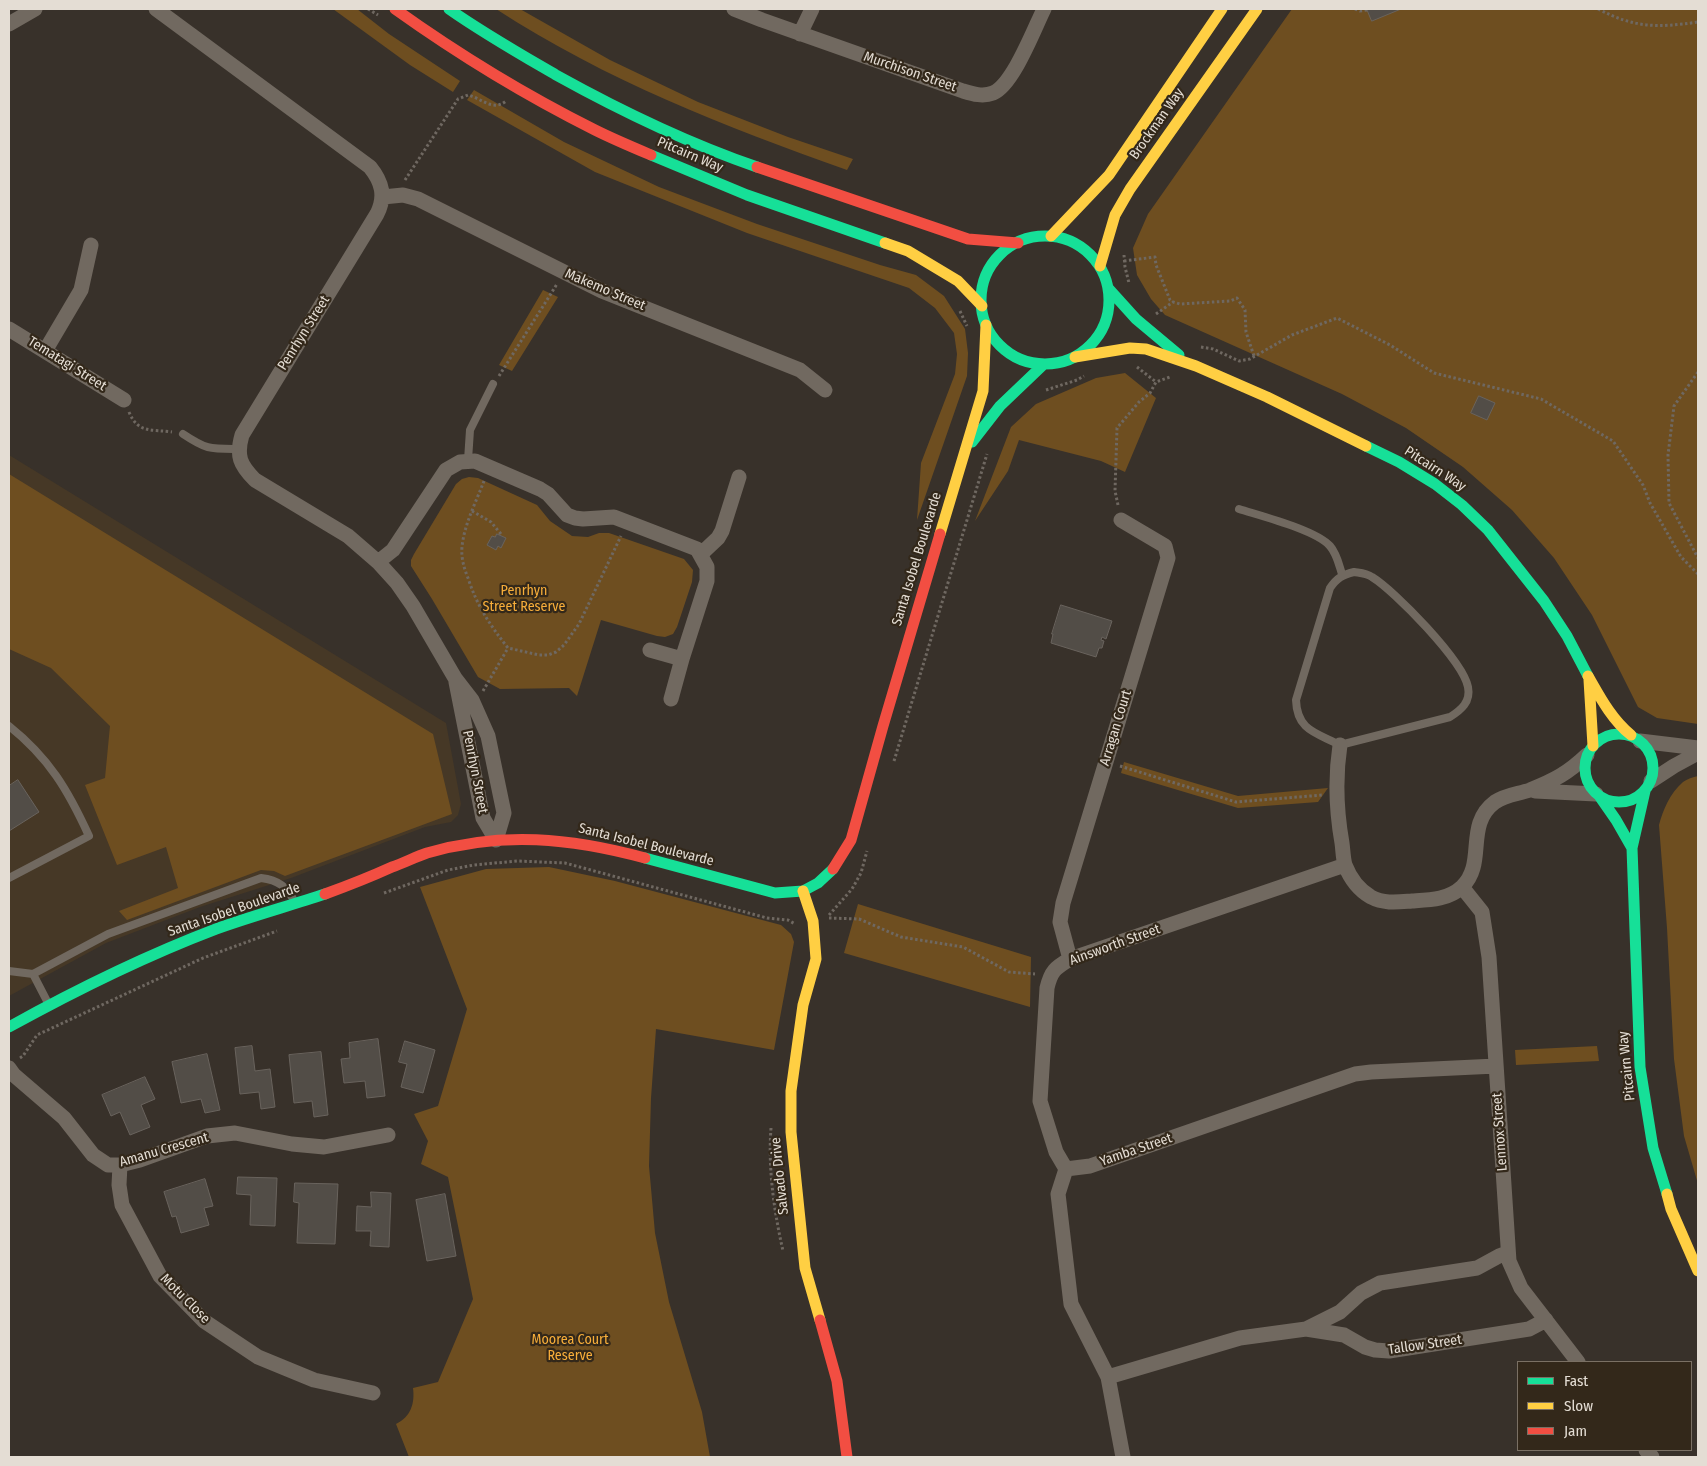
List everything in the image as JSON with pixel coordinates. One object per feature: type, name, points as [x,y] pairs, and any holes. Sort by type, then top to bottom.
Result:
[{"type":"main road","name":"Pitcairn Way","points":[[395,9],[427,32],[530,96],[596,130],[678,167],[747,195],[908,251],[958,281],[982,306]]},
{"type":"main road","name":"Pitcairn Way","points":[[449,9],[470,24],[554,74],[605,102],[685,140],[743,162],[968,239],[1018,243]]},
{"type":"main road","name":"Brockman Way","points":[[1051,236],[1109,175],[1222,9]]},
{"type":"main road","name":"Brockman Way","points":[[1100,266],[1115,215],[1130,189],[1257,9]]},
{"type":"main road","points":[[1051,236],[1070,241],[1087,251],[1100,266],[1108,288],[1109,308],[1103,328],[1091,345],[1075,357],[1059,362],[1044,364],[1026,361],[1009,353],[996,340],[986,325],[982,306],[983,287],[990,269],[1002,254],[1018,243],[1034,237],[1051,236]]},
{"type":"main road","name":"Pitcairn Way","points":[[1108,288],[1147,322],[1170,348],[1196,366]]},
{"type":"main road","name":"Santa Isobel Boulevarde","points":[[9,1027],[49,1004],[158,953],[217,929],[296,904],[425,854],[454,846],[496,840],[545,839],[579,843],[627,853],[775,893],[803,890],[818,883],[835,867],[851,840],[982,392],[986,325]]},
{"type":"main road","name":"Pitcairn Way","points":[[1075,357],[1130,348],[1146,349],[1196,366],[1267,397],[1399,462],[1435,484],[1462,504],[1488,530],[1544,601],[1567,636],[1609,711],[1621,726],[1635,738]]},
{"type":"main road","name":"Santa Isobel Boulevarde","points":[[966,450],[1000,406],[1044,364]]},
{"type":"main road","name":"Pitcairn Way","points":[[1589,678],[1590,750]]},
{"type":"main road","points":[[1619,734],[1635,738],[1648,748],[1653,758],[1654,770],[1648,786],[1632,800],[1624,802],[1608,801],[1598,795],[1586,778],[1585,766],[1590,750],[1607,736],[1619,734]]},
{"type":"main road","name":"Pitcairn Way","points":[[1648,786],[1632,848],[1640,1067],[1656,1157],[1671,1210],[1698,1271]]},
{"type":"main road","name":"Pitcairn Way","points":[[1598,795],[1616,820],[1632,848]]},
{"type":"main road","name":"Salvado Drive","points":[[803,890],[813,921],[816,959],[803,1004],[791,1091],[790,1132],[805,1268],[838,1382],[847,1457]]},
{"type":"street","points":[[9,24],[35,9]]},
{"type":"street","points":[[156,9],[370,167],[381,184],[383,197]]},
{"type":"street","name":"Murchison Street","points":[[734,9],[963,91],[986,95],[999,90],[1009,79],[1044,9]]},
{"type":"street","points":[[800,34],[812,9]]},
{"type":"street","name":"Makemo Street","points":[[383,197],[404,195],[418,199],[602,291],[800,370],[826,390]]},
{"type":"street","name":"Penrhyn Street","points":[[383,197],[377,214],[242,435],[239,449],[240,462],[255,480],[348,536],[378,562],[397,583],[413,606],[455,678],[472,700],[488,736],[504,813],[496,840]]},
{"type":"street","points":[[44,351],[81,290],[91,245]]},
{"type":"street","name":"Tematagi Street","points":[[9,329],[124,400]]},
{"type":"street","points":[[378,562],[393,550],[446,470],[452,465],[468,460],[490,466],[540,489],[548,494],[567,515],[583,519],[614,517],[690,545],[701,554],[707,567],[707,581],[671,699]]},
{"type":"street","points":[[701,554],[718,538],[722,531],[739,477]]},
{"type":"street","name":"Arragan Court","points":[[1070,959],[1060,922],[1063,903],[1168,558],[1166,546],[1121,520]]},
{"type":"street","points":[[650,650],[682,659]]},
{"type":"street","name":"Penrhyn Street","points":[[455,678],[483,818],[496,840]]},
{"type":"street","points":[[1635,738],[1698,748]]},
{"type":"street","points":[[1340,745],[1336,794],[1337,818],[1345,865],[1354,882],[1361,889],[1381,901],[1391,902],[1437,899],[1451,895],[1462,887],[1471,874],[1475,863],[1476,835],[1484,813],[1495,802],[1508,795],[1528,790],[1563,776],[1590,750]]},
{"type":"street","points":[[1648,786],[1674,766],[1698,753]]},
{"type":"street","points":[[1528,790],[1598,795]]},
{"type":"street","name":"Ainsworth Street","points":[[1066,1169],[1056,1152],[1040,1101],[1047,988],[1050,976],[1060,965],[1070,959],[1345,865]]},
{"type":"street","name":"Lennox Street","points":[[1462,887],[1482,912],[1490,957],[1507,1253],[1514,1275],[1521,1288],[1577,1361]]},
{"type":"street","name":"Amanu Crescent","points":[[12,1064],[14,1075],[64,1118],[93,1155],[108,1165],[120,1165],[140,1160],[207,1136],[235,1132],[292,1144],[324,1146],[388,1135]]},
{"type":"street","name":"Yamba Street","points":[[1066,1169],[1090,1166],[1355,1074],[1496,1066]]},
{"type":"street","name":"Motu Close","points":[[120,1165],[119,1185],[122,1205],[160,1276],[204,1321],[258,1357],[314,1380],[373,1393]]},
{"type":"street","points":[[1066,1169],[1058,1194],[1071,1304],[1108,1377],[1123,1457]]},
{"type":"street","name":"Tallow Street","points":[[1306,1329],[1340,1312],[1361,1293],[1374,1285],[1477,1268],[1507,1253]]},
{"type":"street","name":"Tallow Street","points":[[1108,1377],[1240,1338],[1306,1329],[1344,1335],[1365,1347],[1389,1351],[1529,1329],[1546,1320]]},
{"type":"lane","points":[[468,460],[470,430],[493,384]]},
{"type":"lane","points":[[183,434],[207,448],[239,449]]},
{"type":"lane","points":[[1239,509],[1288,524],[1324,541],[1335,554],[1342,574]]},
{"type":"lane","points":[[1354,572],[1364,573],[1373,577],[1416,615],[1449,654],[1465,677],[1468,698],[1464,706],[1450,717],[1340,745],[1302,724],[1296,709],[1296,700],[1330,588],[1342,574],[1354,572]]},
{"type":"lane","points":[[9,726],[38,752],[56,774],[74,802],[89,836],[9,878]]},
{"type":"lane","points":[[9,971],[33,974],[108,934],[261,878],[272,879],[290,891],[296,904]]},
{"type":"lane","points":[[33,974],[49,1004]]},
{"type":"path","points":[[368,9],[384,20]]},
{"type":"path","points":[[1355,9],[1360,11],[1367,10]]},
{"type":"path","points":[[1598,9],[1632,23],[1668,27],[1698,22]]},
{"type":"path","points":[[404,195],[404,182],[458,100],[468,95],[474,96],[490,105],[506,101],[513,105]]},
{"type":"path","points":[[1123,251],[1130,289]]},
{"type":"path","points":[[1124,261],[1155,257],[1156,265],[1170,300],[1173,302],[1180,304],[1230,301],[1237,298],[1245,310],[1246,332],[1254,356]]},
{"type":"path","points":[[493,384],[564,273]]},
{"type":"path","points":[[1147,322],[1173,302]]},
{"type":"path","points":[[956,306],[967,325],[968,332]]},
{"type":"path","points":[[1194,345],[1213,349],[1240,361],[1254,356],[1292,335],[1337,318],[1390,345],[1434,373],[1541,399],[1613,441],[1643,485],[1650,503],[1681,557],[1698,574]]},
{"type":"path","points":[[1121,520],[1115,491],[1116,428],[1139,402],[1150,393],[1156,382],[1128,360],[1130,348]]},
{"type":"path","points":[[1698,372],[1674,406],[1668,465],[1669,503],[1698,558]]},
{"type":"path","points":[[1044,390],[1077,380],[1089,373]]},
{"type":"path","points":[[124,400],[136,425],[143,429],[183,434]]},
{"type":"path","points":[[892,769],[988,450]]},
{"type":"path","points":[[490,466],[472,511],[462,547],[463,563],[480,609],[508,648],[539,655],[548,655],[556,652],[564,645],[578,624],[628,522]]},
{"type":"path","points":[[472,511],[491,522],[501,534]]},
{"type":"path","points":[[488,685],[508,648]]},
{"type":"path","points":[[1106,761],[1236,802],[1336,794]]},
{"type":"path","points":[[827,918],[852,889],[861,873],[869,845]]},
{"type":"path","points":[[376,896],[448,870],[474,865],[517,860],[565,863],[767,918],[788,920],[798,925],[827,918],[859,919],[901,937],[964,947],[1009,972],[1035,974]]},
{"type":"path","points":[[12,1064],[23,1056],[37,1034],[203,958],[285,928]]},
{"type":"shaded area","points":[[9,455],[446,723],[461,804],[458,815],[451,822],[425,827],[291,878],[200,907],[106,943],[9,996]]},
{"type":"green space","points":[[333,9],[357,9],[389,34],[460,81],[453,92],[410,65]]},
{"type":"green space","points":[[496,9],[520,9],[610,60],[698,102],[788,137],[853,159],[847,170],[711,119],[623,80],[580,58]]},
{"type":"green space","points":[[1292,9],[1698,9],[1698,724],[1657,718],[1638,707],[1592,615],[1554,558],[1512,510],[1463,467],[1406,428],[1342,394],[1165,315],[1151,299],[1137,275],[1133,248],[1148,214]]},
{"type":"green space","points":[[474,90],[564,142],[659,187],[757,224],[916,275],[944,296],[965,329],[968,353],[967,376],[917,520],[921,463],[955,374],[957,354],[954,333],[935,308],[909,288],[747,233],[595,172],[467,100]]},
{"type":"green space","points":[[543,290],[558,297],[512,371],[499,365]]},
{"type":"green space","points":[[1125,373],[1156,398],[1125,472],[1101,461],[1019,440],[1008,471],[975,521],[1011,427],[1036,404],[1096,378]]},
{"type":"green space","points":[[9,474],[433,734],[452,814],[285,876],[274,871],[261,870],[127,920],[119,911],[178,888],[166,847],[117,865],[85,785],[105,778],[110,726],[51,668],[9,649]]},
{"type":"green space","name":"Penrhyn Street Reserve","points":[[469,477],[478,478],[537,505],[550,521],[572,536],[588,537],[599,533],[609,533],[684,559],[693,570],[692,582],[673,634],[665,637],[657,636],[601,620],[577,696],[569,688],[500,689],[478,677],[411,566],[414,554],[456,484],[462,479]]},
{"type":"green space","points":[[1124,762],[1238,796],[1328,788],[1318,802],[1238,808],[1121,773]]},
{"type":"green space","points":[[1698,776],[1698,1184],[1684,1136],[1674,1059],[1659,825],[1674,791],[1685,781]]},
{"type":"green space","name":"Moorea Court Reserve","points":[[549,867],[615,881],[781,925],[791,934],[794,942],[774,1050],[656,1029],[649,1166],[655,1233],[669,1302],[702,1412],[710,1457],[409,1457],[396,1424],[405,1418],[411,1409],[413,1388],[438,1382],[473,1299],[448,1177],[421,1164],[428,1141],[414,1114],[438,1106],[467,1009],[420,887],[486,869]]},
{"type":"green space","points":[[858,904],[1031,957],[1030,1007],[844,953]]},
{"type":"green space","points":[[1597,1046],[1599,1061],[1516,1065],[1515,1050]]},
{"type":"building","points":[[1367,9],[1401,9],[1372,21]]},
{"type":"building","points":[[1479,396],[1495,403],[1487,420],[1471,413]]},
{"type":"building","points":[[497,534],[506,538],[501,548],[498,546],[496,550],[487,545],[492,536],[495,537]]},
{"type":"building","points":[[1061,605],[1112,621],[1106,639],[1102,637],[1101,640],[1104,641],[1102,648],[1099,648],[1096,657],[1051,643]]},
{"type":"building","points":[[18,780],[39,812],[9,831],[9,786]]},
{"type":"building","points":[[378,1039],[385,1096],[367,1098],[365,1081],[344,1083],[341,1059],[350,1058],[349,1043]]},
{"type":"building","points":[[405,1041],[435,1050],[423,1093],[401,1087],[407,1064],[399,1062]]},
{"type":"building","points":[[252,1046],[255,1071],[270,1069],[275,1107],[261,1109],[259,1092],[240,1094],[235,1048]]},
{"type":"building","points":[[321,1052],[328,1115],[314,1117],[312,1101],[294,1103],[289,1055]]},
{"type":"building","points":[[207,1054],[220,1110],[205,1113],[201,1099],[181,1103],[172,1062]]},
{"type":"building","points":[[145,1077],[155,1099],[141,1105],[150,1127],[130,1135],[120,1112],[111,1116],[102,1095]]},
{"type":"building","points":[[238,1177],[277,1178],[275,1226],[250,1225],[251,1195],[237,1194]]},
{"type":"building","points":[[205,1179],[213,1206],[204,1208],[209,1225],[181,1233],[176,1216],[172,1217],[164,1192]]},
{"type":"building","points":[[295,1183],[338,1184],[335,1244],[297,1243],[299,1203],[294,1202]]},
{"type":"building","points":[[371,1192],[391,1193],[389,1247],[370,1246],[371,1231],[356,1231],[357,1206],[371,1207]]},
{"type":"building","points":[[445,1194],[456,1256],[427,1261],[416,1200]]},
{"type":"traffic: fast","points":[[449,9],[515,51],[605,101],[680,137],[757,167]]},
{"type":"traffic: fast","points":[[651,155],[747,195],[885,243]]},
{"type":"traffic: fast","points":[[1045,236],[1069,241],[1090,255],[1104,276],[1109,300],[1104,324],[1090,345],[1069,359],[1045,364],[1021,359],[1000,345],[986,324],[981,300],[986,276],[1000,255],[1021,241],[1045,236]]},
{"type":"traffic: fast","points":[[1108,288],[1136,319],[1179,355]]},
{"type":"traffic: fast","points":[[972,442],[1000,406],[1044,364]]},
{"type":"traffic: fast","points":[[1366,446],[1399,462],[1435,484],[1462,505],[1488,530],[1544,601],[1567,636],[1588,676]]},
{"type":"traffic: fast","points":[[1612,734],[1626,734],[1638,739],[1648,749],[1653,761],[1653,768],[1653,775],[1648,787],[1638,797],[1626,802],[1612,802],[1600,797],[1590,787],[1585,775],[1585,761],[1590,749],[1600,739],[1612,734]]},
{"type":"traffic: fast","points":[[1645,791],[1632,848],[1640,1067],[1653,1148],[1667,1194]]},
{"type":"traffic: fast","points":[[1600,797],[1632,848]]},
{"type":"traffic: fast","points":[[645,858],[775,893],[803,891],[818,883],[833,869]]},
{"type":"traffic: fast","points":[[9,1027],[85,987],[189,939],[325,894]]},
{"type":"traffic: slow","points":[[1051,236],[1109,175],[1222,9]]},
{"type":"traffic: slow","points":[[1100,266],[1115,215],[1130,189],[1257,9]]},
{"type":"traffic: slow","points":[[885,243],[908,251],[958,281],[982,306]]},
{"type":"traffic: slow","points":[[940,534],[983,391],[986,325]]},
{"type":"traffic: slow","points":[[1075,357],[1130,348],[1146,349],[1196,366],[1267,397],[1366,446]]},
{"type":"traffic: slow","points":[[1588,676],[1612,715],[1631,735]]},
{"type":"traffic: slow","points":[[1589,680],[1593,746]]},
{"type":"traffic: slow","points":[[803,891],[813,921],[816,959],[803,1005],[791,1091],[791,1132],[805,1268],[820,1320]]},
{"type":"traffic: slow","points":[[1667,1194],[1671,1209],[1698,1271]]},
{"type":"traffic: jam","points":[[395,9],[443,42],[518,88],[569,117],[651,155]]},
{"type":"traffic: jam","points":[[757,167],[968,239],[1018,243]]},
{"type":"traffic: jam","points":[[833,869],[851,840],[940,534]]},
{"type":"traffic: jam","points":[[325,894],[427,853],[482,842],[509,840],[563,842],[617,851],[645,858]]},
{"type":"traffic: jam","points":[[820,1320],[837,1381],[847,1457]]}]
